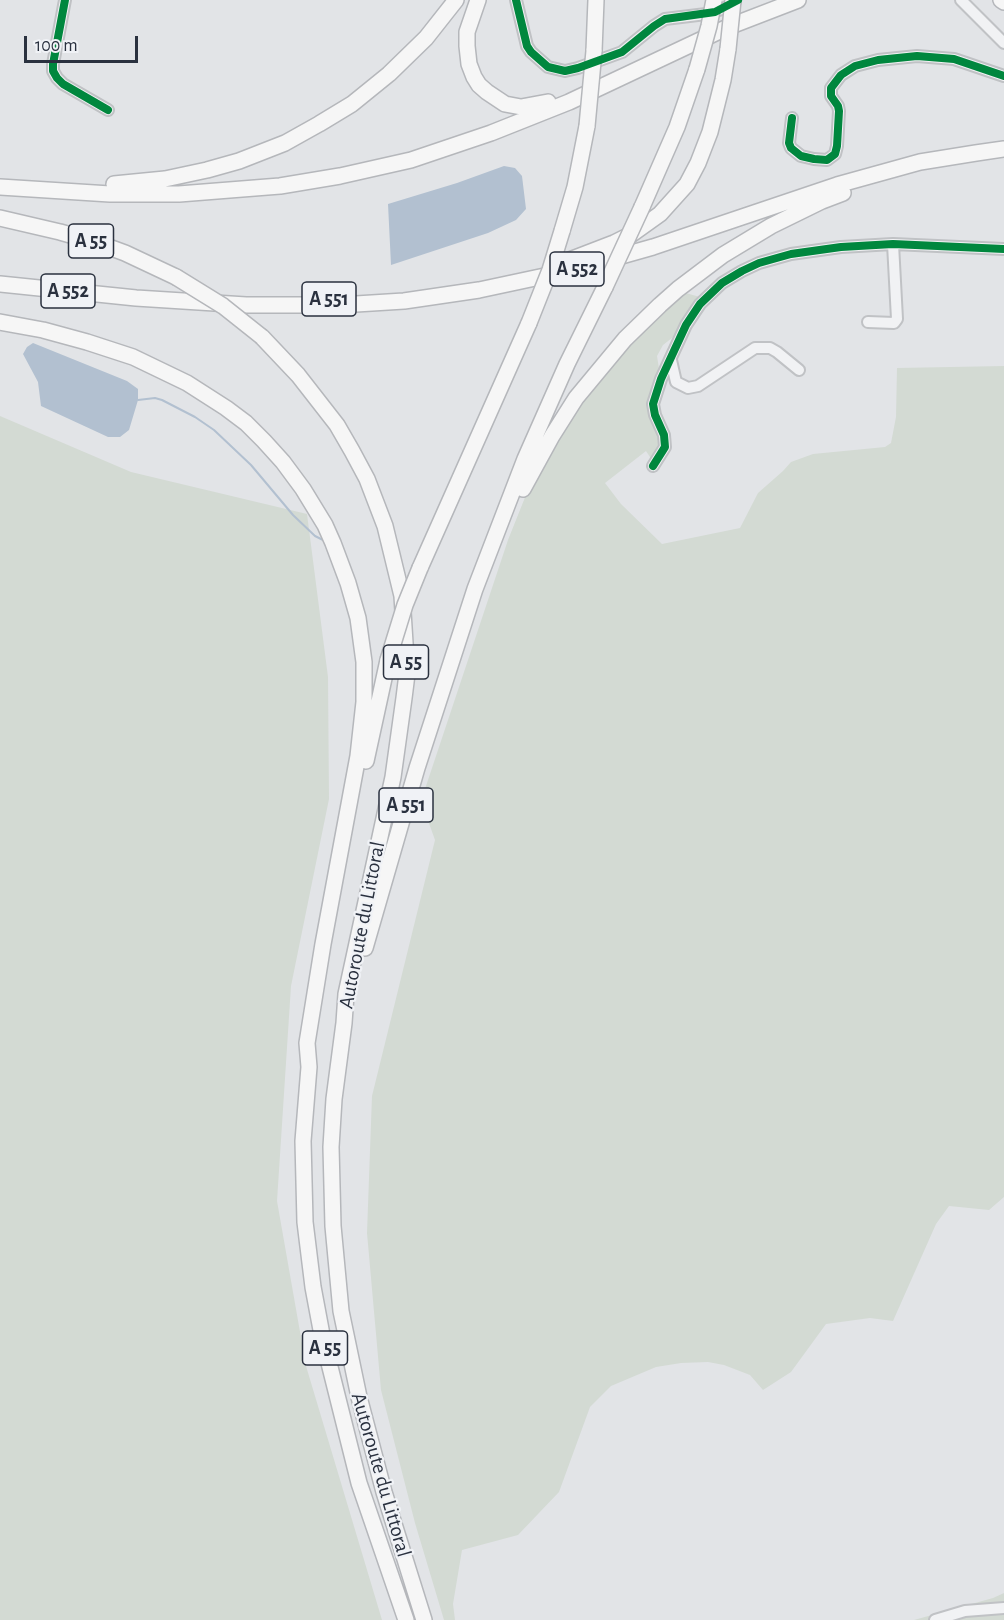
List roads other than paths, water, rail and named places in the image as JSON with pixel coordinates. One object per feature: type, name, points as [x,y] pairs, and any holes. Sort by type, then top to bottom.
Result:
[{"type":"highway","points":[[0,186],[144,182],[207,170],[261,153],[319,124],[352,104],[389,74],[426,38],[456,0]]},
{"type":"highway","points":[[478,0],[467,32],[469,64],[479,85],[505,104],[521,107],[546,102],[660,58]]},
{"type":"highway","name":"A 551","points":[[590,0],[594,48]]},
{"type":"highway","name":"A 551","points":[[309,1067],[316,1042],[331,945],[372,729],[388,660],[405,605],[420,568],[529,323],[550,270],[575,187],[587,126],[596,0]]},
{"type":"highway","name":"A 551","points":[[344,1023],[417,768],[475,589],[525,459],[677,127],[697,69],[714,0]]},
{"type":"highway","name":"A 551","points":[[136,298],[311,300],[395,296],[520,275],[574,260],[614,243],[632,234],[660,214],[687,184],[698,163],[710,132],[723,80],[733,0]]},
{"type":"highway","points":[[0,186],[110,194],[179,194],[280,186],[340,176],[411,160],[491,133],[569,102],[736,24],[798,0]]},
{"type":"highway","name":"A 552","points":[[0,284],[136,298],[246,305],[340,305],[404,301],[479,290],[559,273],[653,247],[868,176],[920,162],[1004,149]]},
{"type":"highway","name":"A 552","points":[[475,589],[529,476],[576,398],[626,339],[678,289],[723,255],[771,226],[822,201],[873,182],[976,153]]},
{"type":"highway","name":"Autoroute du Littoral","points":[[0,218],[60,232],[125,253],[176,277],[223,306],[262,337],[298,375],[337,425],[367,479],[385,526],[402,596],[407,674],[393,777],[348,985],[334,1099],[333,1226],[341,1311],[358,1397],[381,1482],[424,1620]]},
{"type":"highway","name":"Autoroute du Littoral","points":[[0,322],[76,339],[133,357],[211,398],[246,423],[283,462],[315,507],[333,543],[358,618],[364,662],[364,702],[358,756],[307,1042],[309,1067],[303,1141],[305,1222],[322,1335],[359,1483],[406,1620]]},
{"type":"street","points":[[65,0],[52,64],[53,71],[63,84],[108,110]]},
{"type":"street","points":[[516,0],[525,38],[531,52],[548,67],[565,71],[622,52],[665,19],[715,12],[738,0]]},
{"type":"street","points":[[961,0],[1004,43]]},
{"type":"street","points":[[792,118],[789,142],[791,148],[801,156],[827,160],[834,154],[837,146],[839,111],[831,96],[831,88],[841,75],[855,66],[878,60],[917,56],[954,59],[1004,76]]},
{"type":"street","points":[[868,322],[894,323],[897,319],[893,244]]},
{"type":"street","points":[[653,466],[665,447],[666,440],[655,416],[653,404],[661,379],[686,325],[700,304],[722,283],[741,271],[759,263],[805,251],[841,247],[893,244],[1004,249]]},
{"type":"street","points":[[671,360],[675,382],[688,388],[698,386],[755,348],[770,348],[799,370]]},
{"type":"street","points":[[935,1620],[965,1611],[1004,1608]]},
{"type":"water","points":[[504,166],[515,168],[522,176],[526,209],[516,220],[488,233],[391,265],[388,204]]},
{"type":"water","points":[[33,343],[127,381],[138,389],[138,400],[129,430],[120,437],[108,437],[41,406],[38,382],[23,354]]},
{"type":"waterway","points":[[138,400],[155,398],[162,400],[214,430],[251,465],[293,515],[315,536],[323,540]]}]
